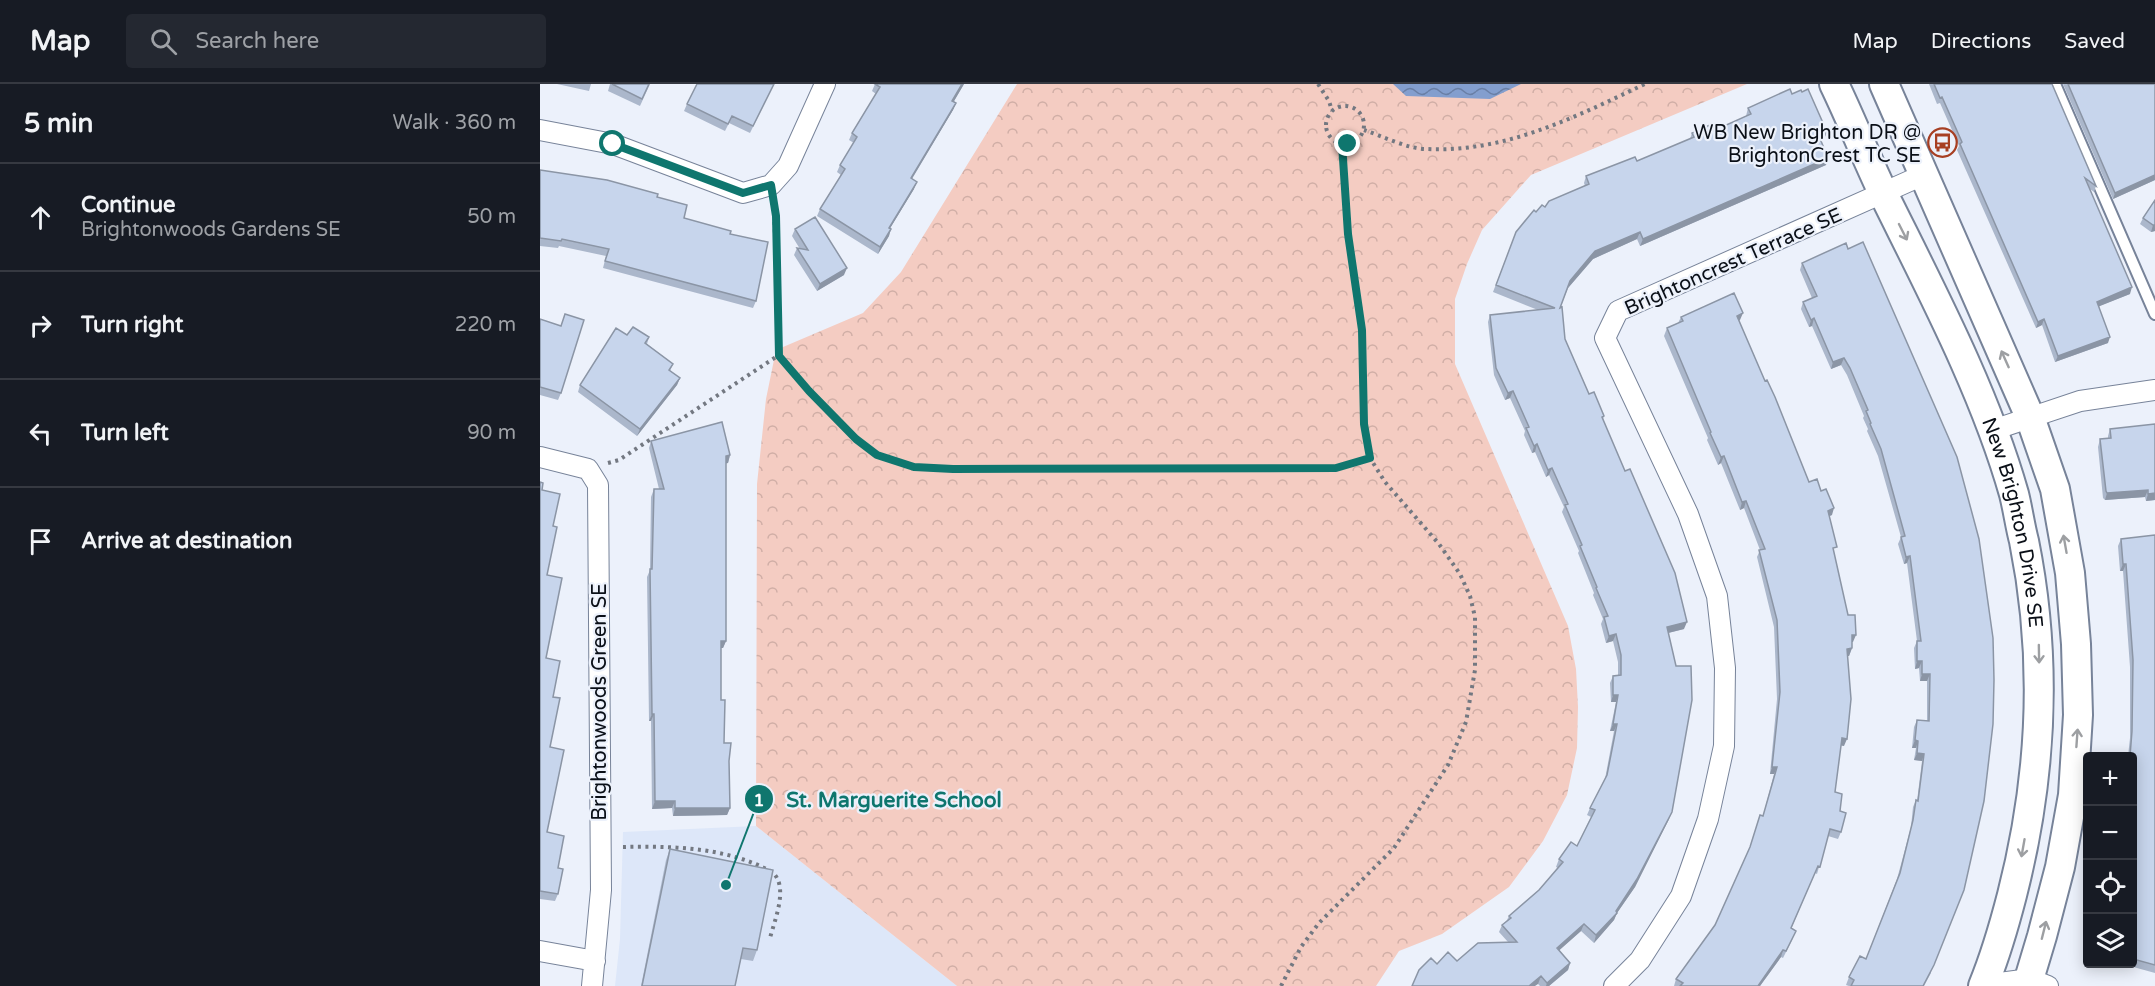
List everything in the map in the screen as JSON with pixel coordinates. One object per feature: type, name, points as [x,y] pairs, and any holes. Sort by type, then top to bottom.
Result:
[{"type":"street","points":[[540,130],[613,144],[743,193],[771,185],[788,166],[825,84]]},
{"type":"street","name":"New Brighton Drive SE","points":[[1834,84],[1884,194],[1932,290],[1993,430],[2014,496],[2030,574],[2038,639],[2040,714],[2033,794],[2021,858],[2002,933],[1984,985]]},
{"type":"street","name":"New Brighton Drive SE","points":[[1884,84],[2030,417],[2055,489],[2070,573],[2076,644],[2078,715],[2073,795],[2035,984]]},
{"type":"street","name":"Brightoncrest Terrace SE","points":[[1614,986],[1640,960],[1681,896],[1685,885],[1708,819],[1724,746],[1725,668],[1717,596],[1688,514],[1605,338],[1618,310],[1923,175]]},
{"type":"street","points":[[1993,430],[2080,401],[2155,390]]},
{"type":"street","points":[[540,457],[588,469]]},
{"type":"street","name":"Brightonwoods Green SE","points":[[588,469],[598,485],[601,890],[592,986]]},
{"type":"street","points":[[540,951],[595,962]]},
{"type":"street","points":[[1984,985],[2035,984]]},
{"type":"lane","points":[[2055,84],[2155,314]]},
{"type":"path","points":[[1318,84],[1329,101],[1332,111]]},
{"type":"path","points":[[1364,130],[1424,150],[1486,146],[1538,132],[1645,84]]},
{"type":"path","points":[[1343,106],[1355,108],[1363,118],[1364,130],[1358,140],[1342,144],[1328,133],[1327,119],[1332,111],[1343,106]]},
{"type":"path","points":[[1281,986],[1301,947],[1319,923],[1383,861],[1416,817],[1448,765],[1466,722],[1476,646],[1470,596],[1460,574],[1439,544],[1384,482],[1370,458],[1364,424],[1362,330],[1348,234],[1342,144]]},
{"type":"path","points":[[771,185],[776,216],[779,356],[809,391],[856,439],[877,455],[914,467],[953,469],[1336,468],[1370,458]]},
{"type":"path","points":[[588,469],[619,460],[779,356]]},
{"type":"path","points":[[623,847],[699,849],[730,855],[772,872],[780,888],[770,938]]},
{"type":"shaded area","points":[[756,826],[957,986],[615,986],[620,939],[623,832]]},
{"type":"green space","points":[[1017,84],[1747,84],[1531,175],[1482,230],[1467,264],[1455,299],[1455,364],[1568,626],[1576,669],[1577,748],[1567,795],[1543,841],[1509,887],[1442,934],[1399,951],[1376,986],[957,986],[756,826],[757,484],[766,399],[776,350],[863,313],[901,272]]},
{"type":"water","points":[[1393,84],[1521,84],[1490,99],[1406,96]]},
{"type":"building","points":[[612,84],[649,84],[642,99]]},
{"type":"building","points":[[697,84],[774,84],[753,126],[732,116],[728,124],[687,104]]},
{"type":"building","points":[[875,84],[962,84],[952,101],[956,103],[911,178],[917,182],[880,247],[820,209],[845,169],[840,165],[857,137],[852,133],[880,87]]},
{"type":"building","points":[[1934,84],[2052,84],[2096,186],[2085,178],[2132,287],[2097,302],[2110,337],[2058,356],[2044,319],[2038,322],[1960,144],[1962,142]]},
{"type":"building","points":[[2068,84],[2155,84],[2155,175],[2115,193]]},
{"type":"building","points":[[1790,89],[1792,94],[1808,89],[1827,132],[1819,136],[1828,158],[1643,239],[1640,232],[1595,251],[1570,281],[1560,308],[1562,307],[1565,339],[1589,394],[1594,392],[1625,471],[1630,469],[1675,573],[1687,622],[1667,627],[1676,666],[1691,666],[1692,700],[1672,812],[1637,879],[1616,911],[1617,913],[1596,935],[1584,924],[1557,948],[1570,963],[1547,983],[1541,976],[1529,986],[1412,986],[1419,970],[1431,958],[1437,964],[1448,952],[1457,961],[1478,943],[1517,942],[1502,925],[1539,890],[1563,862],[1559,859],[1571,842],[1577,846],[1595,810],[1590,808],[1607,775],[1617,724],[1613,724],[1618,695],[1613,695],[1613,676],[1621,675],[1621,655],[1616,634],[1609,636],[1604,617],[1608,616],[1565,505],[1568,504],[1552,468],[1548,470],[1537,444],[1534,446],[1526,428],[1529,427],[1513,391],[1508,393],[1496,368],[1490,315],[1555,308],[1496,285],[1516,232],[1534,210],[1536,212],[1542,205],[1545,207],[1549,201],[1589,184],[1586,176],[1635,157],[1637,161],[1694,137],[1692,133],[1710,125],[1713,131],[1751,114],[1748,108]]},
{"type":"building","points":[[540,170],[607,180],[658,194],[657,197],[687,205],[684,218],[731,231],[730,234],[768,242],[756,301],[605,261],[609,249],[562,239],[561,241],[540,238]]},
{"type":"building","points":[[2155,200],[2155,225],[2153,225],[2143,218]]},
{"type":"building","points":[[815,217],[847,268],[820,284],[797,248],[808,250],[795,229]]},
{"type":"building","points":[[1863,242],[1957,457],[1979,539],[1993,638],[1993,724],[1984,801],[1964,890],[1934,965],[1923,986],[1851,986],[1854,980],[1849,977],[1860,956],[1866,959],[1900,873],[1916,800],[1918,801],[1924,754],[1917,753],[1918,741],[1915,740],[1917,720],[1929,721],[1930,674],[1922,674],[1922,661],[1917,661],[1917,641],[1921,641],[1910,556],[1906,557],[1901,537],[1905,536],[1881,449],[1866,411],[1868,410],[1844,358],[1833,362],[1814,318],[1811,320],[1803,302],[1817,296],[1802,263],[1846,243],[1848,249]]},
{"type":"building","points":[[1734,293],[1743,313],[1737,316],[1765,381],[1767,380],[1775,397],[1809,482],[1817,479],[1821,491],[1826,489],[1834,508],[1828,511],[1837,547],[1833,548],[1848,615],[1855,615],[1856,635],[1852,635],[1852,648],[1847,649],[1851,699],[1847,739],[1842,738],[1835,792],[1842,794],[1840,811],[1846,813],[1841,832],[1830,829],[1820,867],[1818,866],[1791,928],[1796,931],[1786,951],[1783,950],[1758,986],[1680,986],[1683,983],[1676,979],[1715,925],[1750,847],[1760,815],[1763,816],[1777,767],[1772,767],[1780,692],[1777,620],[1759,550],[1765,549],[1746,501],[1742,502],[1724,456],[1721,457],[1710,433],[1667,328],[1683,321],[1681,317]]},
{"type":"building","points":[[565,314],[584,320],[561,393],[540,387],[540,319],[561,326]]},
{"type":"building","points":[[633,327],[649,337],[645,343],[673,364],[669,370],[680,378],[640,429],[580,385],[616,328],[627,335]]},
{"type":"building","points":[[722,422],[730,455],[726,456],[726,641],[721,641],[721,700],[725,700],[724,743],[731,743],[730,808],[675,808],[675,801],[655,801],[650,569],[652,569],[654,489],[664,489],[651,441]]},
{"type":"building","points":[[2155,424],[2155,493],[2148,494],[2148,490],[2107,493],[2100,439],[2111,438],[2110,429]]},
{"type":"building","points":[[540,482],[543,483],[542,490],[560,494],[553,526],[557,527],[547,575],[562,578],[546,658],[560,661],[553,697],[560,698],[550,747],[564,750],[547,832],[564,836],[558,868],[563,869],[558,894],[540,891]]},
{"type":"building","points":[[2155,535],[2155,965],[2137,960],[2137,752],[2130,752],[2133,660],[2126,564],[2123,564],[2121,539]]},
{"type":"building","points":[[670,849],[773,870],[757,950],[743,948],[735,986],[642,986]]},
{"type":"place","name":"WB New Brighton DR @ BrightonCrest TC SE","points":[[1942,143]]},
{"type":"place","name":"St. Marguerite School","points":[[726,885]]},
{"type":"route","points":[[613,144],[743,193],[771,185],[776,216],[779,356],[809,391],[856,439],[877,455],[914,467],[953,469],[1336,468],[1370,458],[1364,424],[1362,330],[1348,234],[1343,177],[1342,144],[1348,144]]}]
